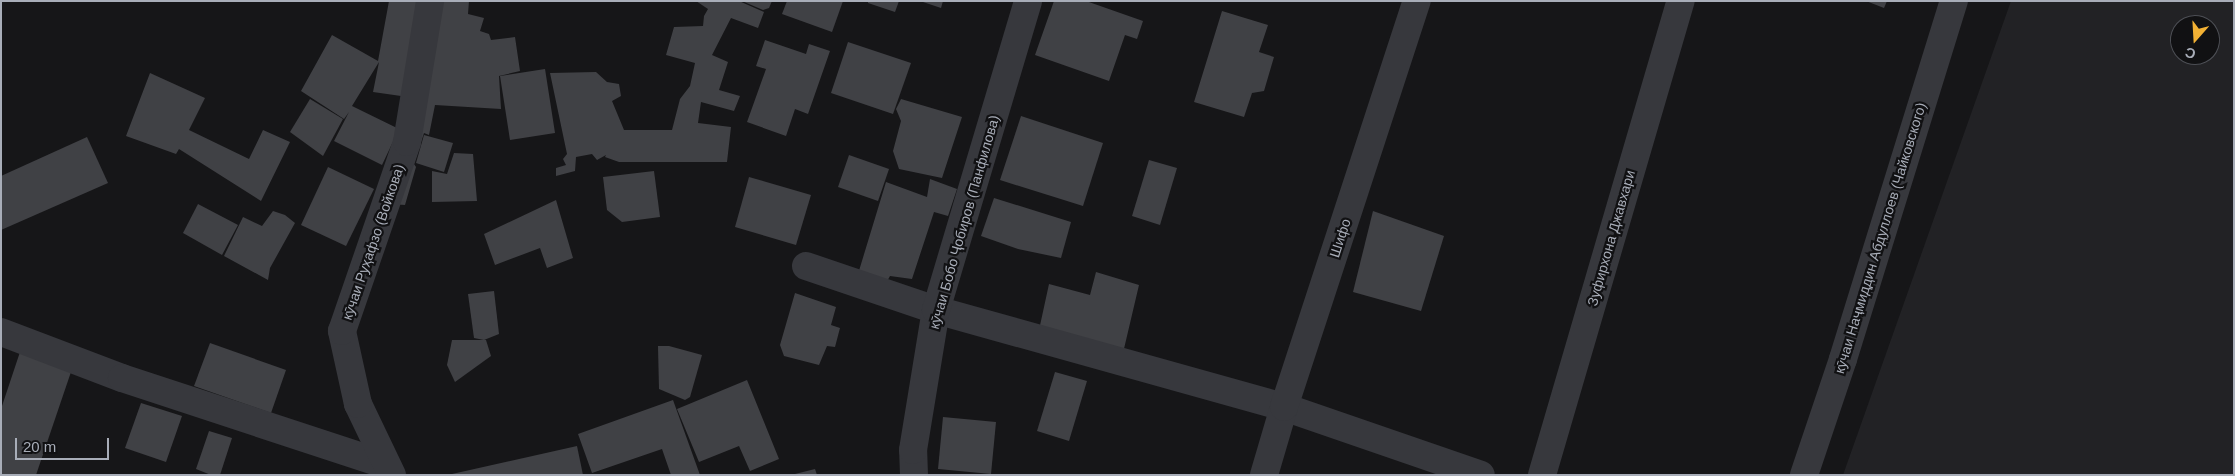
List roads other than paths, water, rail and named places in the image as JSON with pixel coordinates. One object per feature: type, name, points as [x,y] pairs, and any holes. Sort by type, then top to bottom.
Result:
[{"type":"street","name":"кӯчаи Руҳафзо (Войкова)","points":[[389,470],[358,404],[342,331],[407,142],[430,1]]},
{"type":"street","name":"кӯчаи Бобо Ҷобиров (Панфилова)","points":[[914,475],[913,450],[936,310],[1028,1]]},
{"type":"street","name":"Шифо","points":[[1264,475],[1284,407],[1417,1]]},
{"type":"street","name":"Зуфирхона Джавхари","points":[[1542,475],[1681,1]]},
{"type":"street","name":"кӯчаи Наҷмиддин Абдуллоев (Чайковского)","points":[[1804,475],[1843,359],[1954,1]]},
{"type":"street","points":[[806,266],[936,310],[1284,407],[1481,475]]},
{"type":"street","points":[[1,332],[122,378],[389,470]]}]
